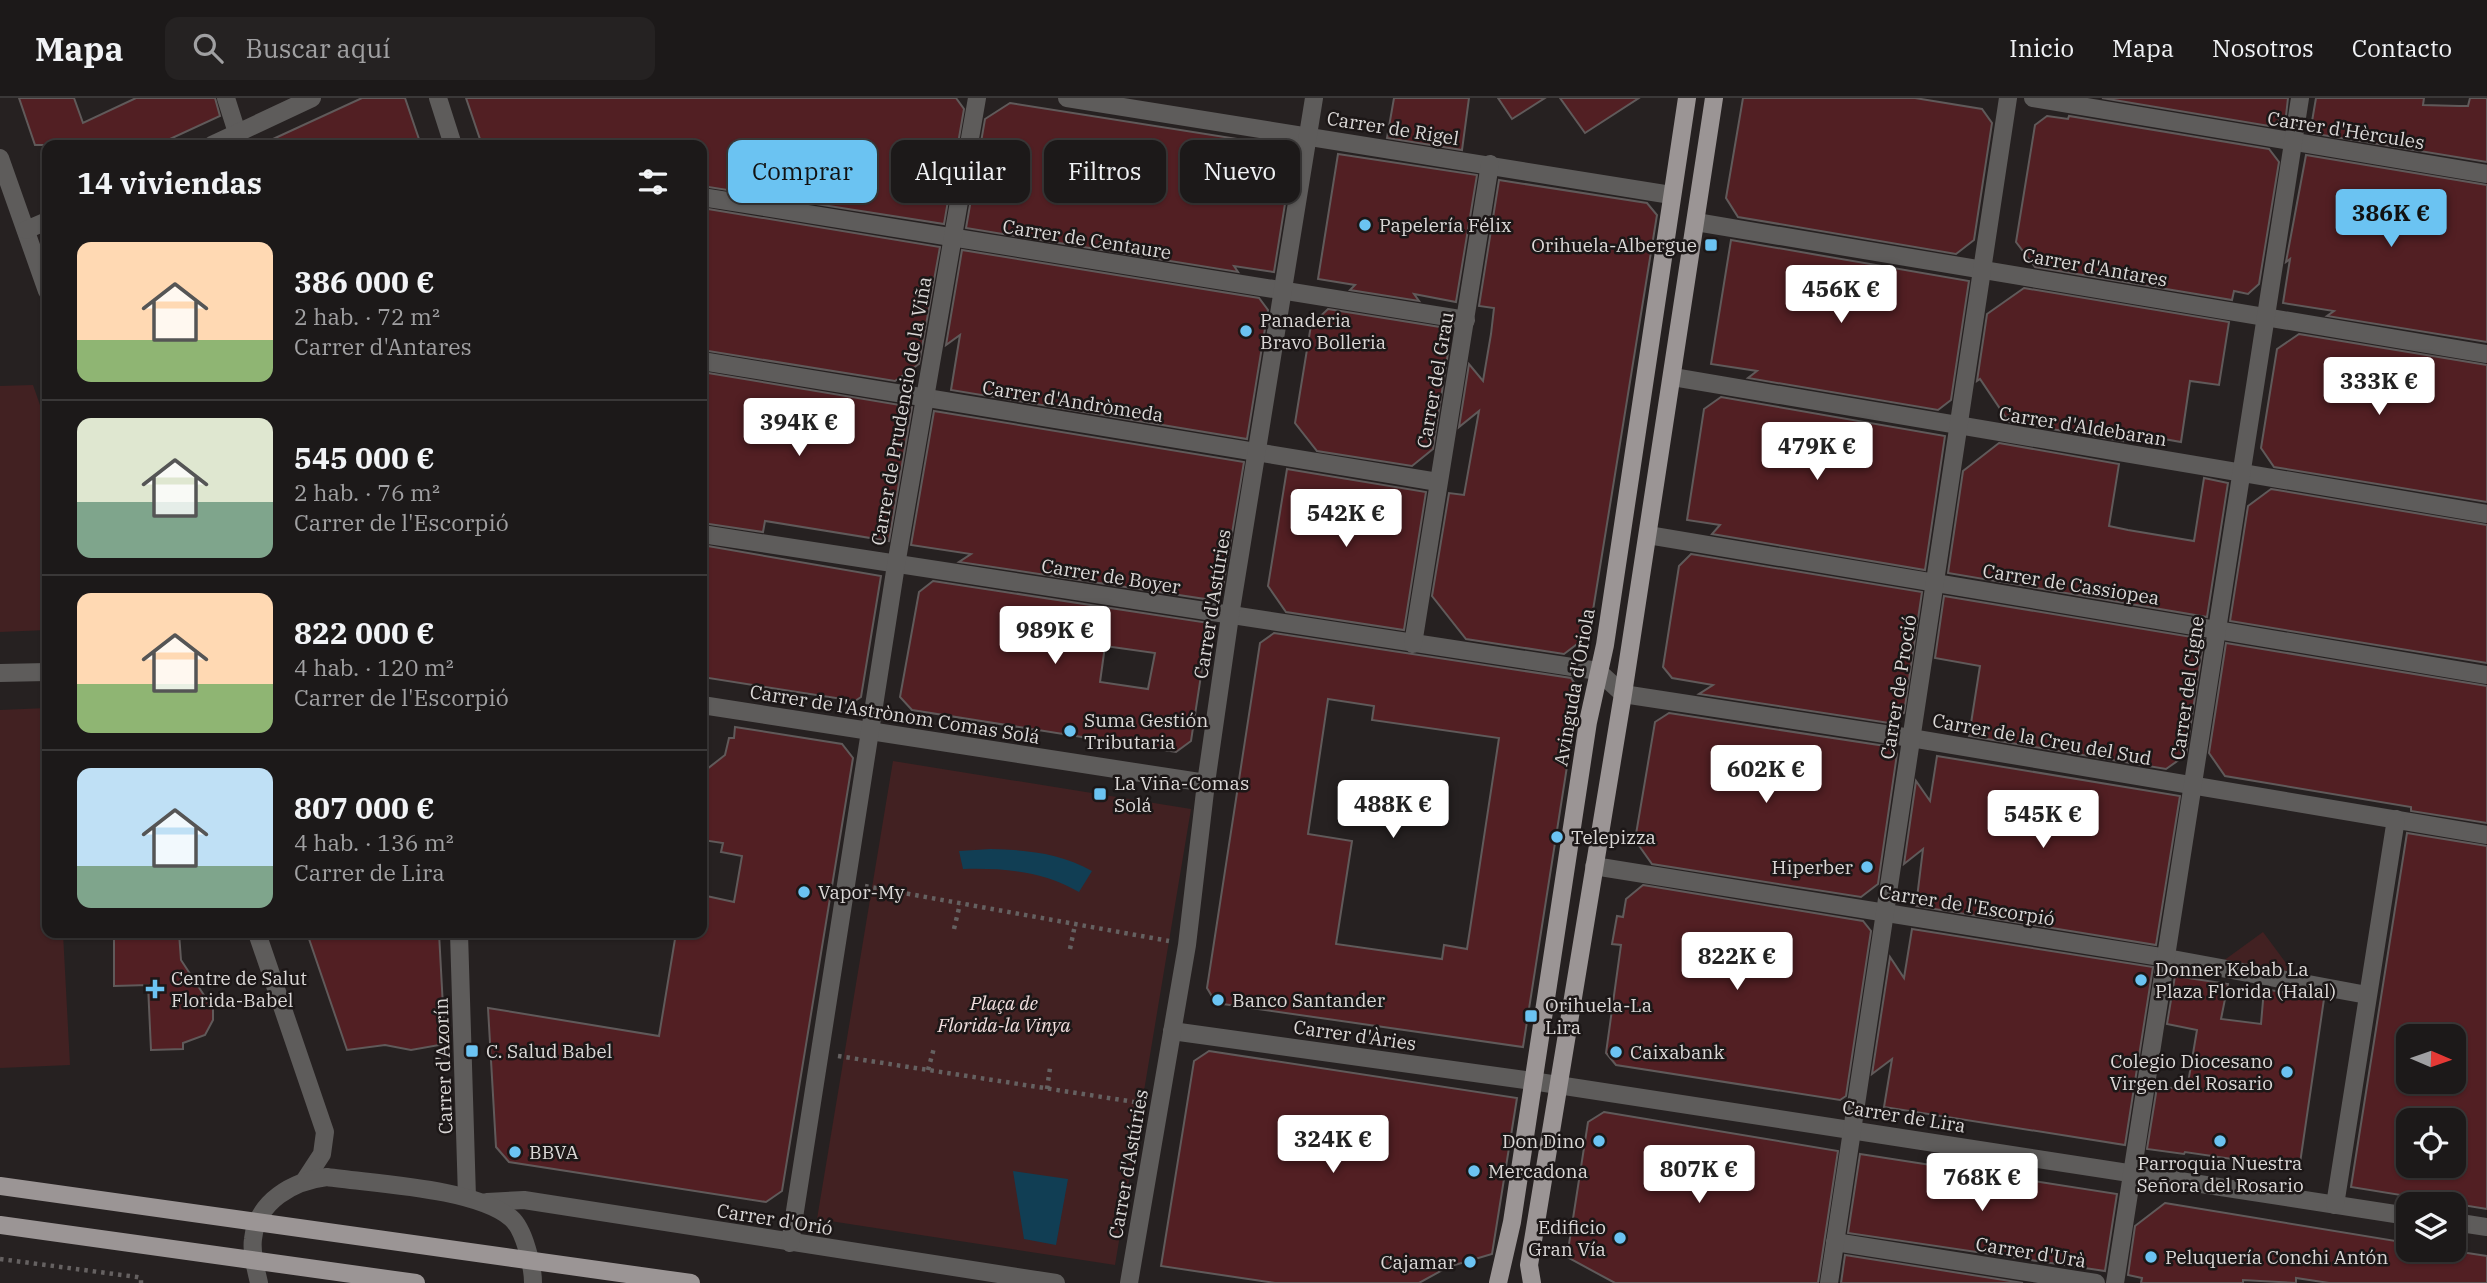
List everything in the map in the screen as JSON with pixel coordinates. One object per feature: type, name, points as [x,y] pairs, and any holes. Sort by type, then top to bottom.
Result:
[{"type":"main road","name":"Avinguda d'Oriola","points":[[1498,1283],[1509,1235],[1598,671],[1605,645],[1687,98]]},
{"type":"main road","points":[[1532,1283],[1529,1265],[1623,694],[1714,98]]},
{"type":"main road","points":[[0,1186],[691,1283]]},
{"type":"main road","points":[[0,1225],[416,1283]]},
{"type":"street","points":[[226,98],[240,139],[312,98]]},
{"type":"street","points":[[438,98],[451,140]]},
{"type":"street","name":"Carrer de Prudencio de la Viña","points":[[870,732],[896,565],[977,98]]},
{"type":"street","name":"Carrer de Rigel","points":[[1067,98],[1671,195]]},
{"type":"street","name":"Carrer d'Astúries","points":[[1129,1283],[1187,945],[1206,783],[1230,616],[1314,98]]},
{"type":"street","name":"Carrer de Proció","points":[[1829,1283],[2008,98]]},
{"type":"street","name":"Carrer d'Hèrcules","points":[[2033,98],[2487,174]]},
{"type":"street","name":"Carrer del Cigne","points":[[2115,1283],[2300,98]]},
{"type":"street","points":[[0,158],[42,276]]},
{"type":"street","name":"Carrer del Grau","points":[[1413,644],[1490,164]]},
{"type":"street","name":"Carrer de Centaure","points":[[707,198],[1466,320]]},
{"type":"street","name":"Carrer d'Antares","points":[[1696,222],[2487,354]]},
{"type":"street","points":[[26,230],[42,223]]},
{"type":"street","name":"Carrer d'Andròmeda","points":[[707,362],[924,400],[1258,450],[1438,482]]},
{"type":"street","name":"Carrer d'Aldebaran","points":[[1673,377],[2487,514]]},
{"type":"street","name":"Carrer de Boyer","points":[[707,535],[1598,671]]},
{"type":"street","name":"Carrer de Cassiopea","points":[[1648,536],[2217,628],[2487,675]]},
{"type":"street","points":[[1598,671],[1623,694]]},
{"type":"street","points":[[0,673],[42,672]]},
{"type":"street","name":"Carrer de la Creu del Sud","points":[[1623,694],[1911,738],[2487,835]]},
{"type":"street","name":"Carrer de l'Astrònom Comas Solá","points":[[707,706],[1206,783]]},
{"type":"street","points":[[790,1243],[870,732]]},
{"type":"street","points":[[2335,1205],[2396,819]]},
{"type":"street","name":"Carrer de l'Escorpió","points":[[1594,866],[2167,958],[2367,995]]},
{"type":"street","points":[[259,938],[325,1132],[322,1154],[305,1180]]},
{"type":"street","name":"Carrer d'Azorín","points":[[459,938],[467,1197]]},
{"type":"street","name":"Carrer d'Àries","points":[[1172,1031],[1559,1085]]},
{"type":"street","name":"Carrer de Lira","points":[[1559,1085],[2134,1171],[2396,1214]]},
{"type":"street","name":"Carrer d'Orió","points":[[257,1222],[277,1195],[305,1180],[327,1177],[487,1202],[524,1200],[1056,1283]]},
{"type":"street","name":"Carrer d'Orió","points":[[487,1202],[513,1219],[532,1260],[533,1283]]},
{"type":"street","points":[[257,1222],[252,1240],[259,1283]]},
{"type":"street","points":[[2466,1224],[2487,1227]]},
{"type":"street","name":"Carrer d'Urà","points":[[1835,1242],[2096,1283]]},
{"type":"path","points":[[846,883],[1187,945]]},
{"type":"path","points":[[954,929],[960,904]]},
{"type":"path","points":[[1070,949],[1075,925]]},
{"type":"path","points":[[928,1070],[934,1048]]},
{"type":"path","points":[[820,1054],[1159,1106]]},
{"type":"path","points":[[1047,1089],[1050,1068]]},
{"type":"path","points":[[0,1259],[141,1280]]},
{"type":"green space","points":[[33,385],[42,411],[42,630],[0,632],[0,386]]},
{"type":"green space","points":[[42,708],[42,938],[63,938],[70,1065],[0,1068],[0,710]]},
{"type":"green space","name":"Plaça de Florida-la Vinya","points":[[893,761],[1191,809],[1115,1265],[817,1219]]},
{"type":"green space","points":[[2263,932],[2294,974],[2219,964]]},
{"type":"water","points":[[991,849],[1043,854],[1068,860],[1092,871],[1079,892],[1052,879],[1023,872],[963,869],[959,851]]},
{"type":"water","points":[[1013,1171],[1068,1179],[1056,1245],[1024,1239]]},
{"type":"building","points":[[19,98],[74,98],[83,123],[136,98],[215,98],[220,116],[168,140],[42,140],[42,145],[35,145]]},
{"type":"building","points":[[362,98],[405,98],[419,140],[271,140]]},
{"type":"building","points":[[466,98],[956,98],[964,109],[959,140],[891,140],[891,203],[948,203],[944,224],[810,203],[877,203],[877,140],[728,140],[728,190],[707,187],[707,140],[480,140]]},
{"type":"building","points":[[1394,98],[1469,98],[1462,150],[1387,138]]},
{"type":"building","points":[[1498,98],[1545,98],[1512,119]]},
{"type":"building","points":[[1560,98],[1639,98],[1585,133]]},
{"type":"building","points":[[1743,98],[1915,98],[1982,109],[1992,123],[1974,240],[1956,254],[1738,217],[1726,198]]},
{"type":"building","points":[[2102,98],[2288,98],[2286,116],[2269,126]]},
{"type":"building","points":[[2316,98],[2424,98],[2423,105],[2468,106],[2470,98],[2487,98],[2487,162],[2310,133]]},
{"type":"building","points":[[1010,103],[1244,140],[1180,140],[1180,203],[1285,203],[1274,272],[1234,266],[1238,272],[966,228],[970,203],[1030,203],[1030,140],[981,140],[985,119]]},
{"type":"building","points":[[2047,116],[2068,119],[2069,116],[2269,149],[2279,162],[2259,284],[2248,294],[2234,291],[2232,300],[2035,267],[2016,242],[2035,125]]},
{"type":"building","points":[[1338,154],[1477,175],[1456,302],[1414,294],[1419,301],[1350,290],[1355,285],[1318,279]]},
{"type":"building","points":[[2306,155],[2487,185],[2487,342],[2327,316],[2334,311],[2283,303],[2290,259],[2286,262]]},
{"type":"building","points":[[1499,180],[1647,203],[1657,215],[1589,635],[1564,654],[1466,639],[1432,596],[1449,493],[1464,495],[1479,411],[1459,427],[1469,364],[1483,381],[1491,334],[1494,308],[1479,306]]},
{"type":"building","points":[[707,209],[940,247],[919,364],[895,381],[707,351]]},
{"type":"building","points":[[1731,240],[1969,281],[1951,400],[1938,410],[1748,378],[1757,371],[1711,364]]},
{"type":"building","points":[[962,250],[1259,298],[1268,310],[1247,439],[951,390],[960,335],[946,345]]},
{"type":"building","points":[[2024,288],[2229,322],[2219,385],[2190,381],[2181,442],[2125,432],[2123,441],[2009,422],[1980,379],[1977,381],[1987,314]]},
{"type":"building","points":[[1328,309],[1440,327],[1450,340],[1433,449],[1412,466],[1317,451],[1295,423],[1311,325]]},
{"type":"building","points":[[2299,334],[2487,365],[2487,502],[2274,467],[2261,448],[2277,349]]},
{"type":"building","points":[[707,373],[912,407],[889,541],[765,521],[763,532],[707,524]]},
{"type":"building","points":[[1721,397],[1945,436],[1925,570],[1712,534],[1720,525],[1687,520],[1704,409]]},
{"type":"building","points":[[934,411],[1244,462],[1222,593],[1213,592],[1212,600],[959,562],[971,554],[911,545]]},
{"type":"building","points":[[1999,443],[2119,464],[2109,526],[2128,530],[2194,541],[2204,478],[2228,483],[2207,617],[1948,573],[1963,471]]},
{"type":"building","points":[[1287,469],[1426,492],[1404,630],[1286,612],[1268,586]]},
{"type":"building","points":[[2271,489],[2487,525],[2487,663],[2230,621],[2248,506]]},
{"type":"building","points":[[707,546],[881,576],[861,697],[855,701],[707,678]]},
{"type":"building","points":[[1691,554],[1922,592],[1904,713],[1889,723],[1699,694],[1713,685],[1672,678],[1663,667],[1679,566]]},
{"type":"building","points":[[933,581],[1209,623],[1191,741],[1176,752],[912,710],[900,697],[919,592]],"holes":[[[1105,646],[1155,653],[1148,689],[1100,682]]]},
{"type":"building","points":[[1944,596],[2204,639],[2186,755],[2166,769],[1969,736],[1980,666],[1935,658]]},
{"type":"building","points":[[1274,633],[1571,678],[1579,690],[1523,1047],[1216,1003],[1207,988],[1260,643]],"holes":[[[1328,699],[1374,706],[1372,720],[1499,738],[1467,949],[1444,945],[1442,959],[1336,944],[1352,841],[1308,834]]]},
{"type":"building","points":[[2226,643],[2487,686],[2487,823],[2411,811],[2411,807],[2225,776],[2209,753]]},
{"type":"building","points":[[1669,713],[1892,747],[1897,754],[1878,884],[1861,897],[1652,864],[1635,840],[1655,722]]},
{"type":"building","points":[[735,727],[842,744],[853,758],[782,1191],[766,1202],[509,1162],[496,1147],[488,1008],[659,1036],[675,938],[707,938],[707,896],[734,902],[742,856],[721,852],[723,843],[707,841],[707,769],[725,755],[729,738],[734,738]]},
{"type":"building","points":[[1937,756],[2180,796],[2156,945],[1916,906],[1923,849],[1904,864],[1916,781],[1930,801]]},
{"type":"building","points":[[2407,833],[2487,846],[2487,1209],[2466,1206],[2466,1192],[2396,1192],[2396,1194],[2351,1187]]},
{"type":"building","points":[[1643,885],[1863,921],[1871,931],[1846,1096],[1840,1100],[1616,1065],[1606,1053],[1621,945],[1612,944],[1617,916],[1623,917],[1626,899]]},
{"type":"building","points":[[1912,929],[2153,967],[2125,1145],[1884,1107],[1892,1059],[1872,1074],[1890,957],[1904,978]]},
{"type":"building","points":[[114,938],[179,938],[181,960],[213,1009],[213,1020],[205,1035],[183,1043],[183,1049],[151,1050],[148,985],[114,986]]},
{"type":"building","points":[[309,938],[439,938],[445,1044],[411,1050],[385,1045],[347,1050]]},
{"type":"building","name":"Colegio Diocesano Virgen del Rosario","points":[[2175,976],[2228,984],[2221,1019],[2261,1024],[2264,989],[2324,999],[2299,1170],[2266,1168],[2267,1164],[2147,1149],[2157,1087],[2187,1089],[2197,1030],[2167,1024]]},
{"type":"building","points":[[1209,1051],[1517,1098],[1492,1254],[1448,1267],[1419,1283],[1275,1283],[1161,1266],[1194,1061]]},
{"type":"building","points":[[1604,1112],[1838,1151],[1818,1283],[1615,1283],[1567,1257],[1588,1122]]},
{"type":"building","points":[[1860,1154],[2117,1194],[2105,1271],[1848,1233]]},
{"type":"building","points":[[2165,1203],[2396,1241],[2396,1262],[2466,1262],[2466,1253],[2487,1256],[2487,1283],[2329,1283],[2296,1278],[2296,1283],[2243,1280],[2243,1283],[2141,1283],[2142,1278],[2128,1275],[2135,1226]]},
{"type":"building","points":[[1845,1255],[2023,1283],[1841,1283]]},
{"type":"place","name":"Papelería Félix","points":[[1365,225]]},
{"type":"place","name":"Orihuela-Albergue","points":[[1711,245]]},
{"type":"place","name":"Panaderia Bravo Bolleria","points":[[1246,331]]},
{"type":"place","name":"Suma Gestión Tributaria","points":[[1070,731]]},
{"type":"place","name":"La Viña-Comas Solá","points":[[1100,794]]},
{"type":"place","name":"Telepizza","points":[[1557,837]]},
{"type":"place","name":"Hiperber","points":[[1867,867]]},
{"type":"place","name":"Vapor-My","points":[[804,892]]},
{"type":"place","name":"Donner Kebab La Plaza Florida (Halal)","points":[[2141,980]]},
{"type":"place","name":"Centre de Salut Florida-Babel","points":[[155,989]]},
{"type":"place","name":"Banco Santander","points":[[1218,1000]]},
{"type":"place","name":"Orihuela-La Lira","points":[[1531,1016]]},
{"type":"place","name":"C. Salud Babel","points":[[472,1051]]},
{"type":"place","name":"Caixabank","points":[[1616,1052]]},
{"type":"place","name":"Colegio Diocesano Virgen del Rosario","points":[[2287,1072]]},
{"type":"place","name":"Don Dino","points":[[1599,1141]]},
{"type":"place","name":"Parroquia Nuestra Señora del Rosario","points":[[2220,1141]]},
{"type":"place","name":"BBVA","points":[[515,1152]]},
{"type":"place","name":"Mercadona","points":[[1474,1171]]},
{"type":"place","name":"Edificio Gran Vía","points":[[1620,1238]]},
{"type":"place","name":"Peluquería Conchi Antón","points":[[2151,1257]]},
{"type":"place","name":"Cajamar","points":[[1470,1262]]}]
